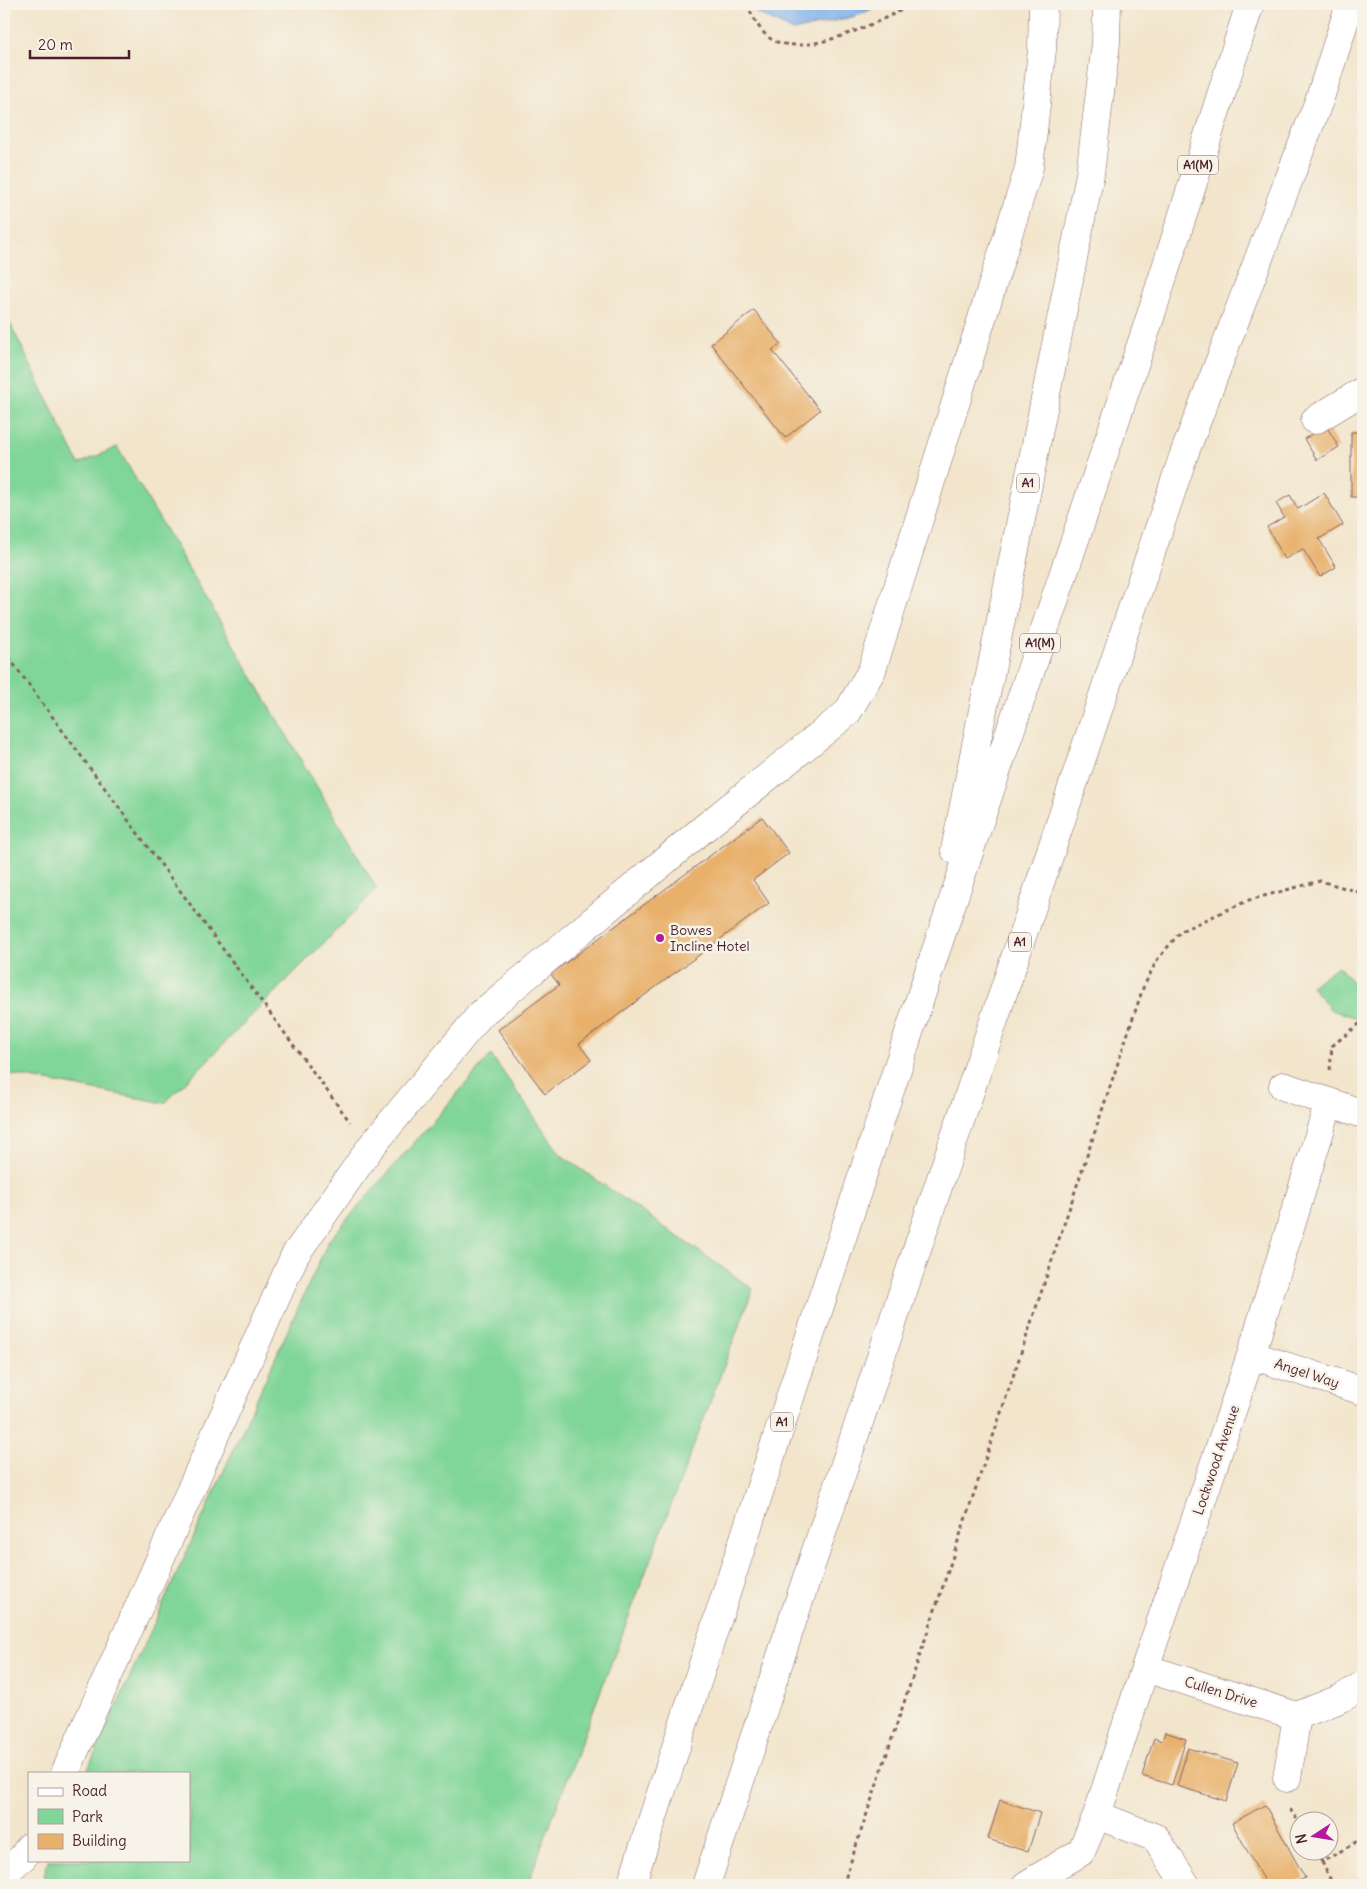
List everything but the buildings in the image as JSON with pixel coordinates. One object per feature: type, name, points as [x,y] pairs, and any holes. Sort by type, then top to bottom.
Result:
[{"type":"main road","points":[[65,1772],[295,1255],[370,1148],[481,1014],[696,835],[847,714],[872,670],[1029,168],[1042,50],[1043,4]]},
{"type":"main road","name":"A1","points":[[631,1885],[934,959],[1090,174],[1106,43],[1107,4]]},
{"type":"main road","name":"A1(M)","points":[[934,959],[1148,327],[1250,4]]},
{"type":"main road","name":"A1","points":[[706,1885],[794,1616],[1183,457],[1320,98],[1350,4]]},
{"type":"main road","points":[[1315,420],[1363,390]]},
{"type":"main road","points":[[1283,1086],[1363,1114]]},
{"type":"main road","name":"Lockwood Avenue","points":[[1026,1885],[1082,1852],[1097,1816],[1144,1668],[1251,1355],[1328,1102]]},
{"type":"main road","name":"Angel Way","points":[[1251,1355],[1363,1391]]},
{"type":"main road","name":"Cullen Drive","points":[[1144,1668],[1298,1716]]},
{"type":"main road","points":[[1287,1778],[1298,1716],[1342,1698],[1363,1685]]},
{"type":"main road","points":[[1097,1816],[1156,1838],[1186,1885]]},
{"type":"main road","points":[[4,1873],[23,1857],[28,1849]]},
{"type":"path","points":[[747,4],[759,26],[770,38],[784,44],[805,44],[835,38],[914,4]]},
{"type":"path","points":[[4,651],[370,1148]]},
{"type":"path","points":[[843,1885],[1140,997],[1157,960],[1181,930],[1249,900],[1320,881],[1363,893]]},
{"type":"path","points":[[1328,1102],[1332,1046],[1363,1021]]},
{"type":"path","points":[[1340,1851],[1363,1838]]},
{"type":"path","points":[[1322,1862],[1333,1885]]},
{"type":"path","points":[[1350,1885],[1363,1878]]},
{"type":"green space","points":[[4,311],[79,464],[117,447],[377,889],[165,1103],[4,1073]]},
{"type":"green space","points":[[1338,966],[1354,984],[1363,977],[1363,1020],[1331,1010],[1311,986]]},
{"type":"green space","points":[[491,1055],[561,1155],[753,1289],[527,1885],[42,1885],[48,1862],[190,1862],[190,1772],[86,1772],[329,1240]]},
{"type":"water","points":[[754,4],[884,4],[856,16],[793,31],[755,12]]},
{"type":"place","name":"Bowes Incline Hotel","points":[[660,938]]}]
